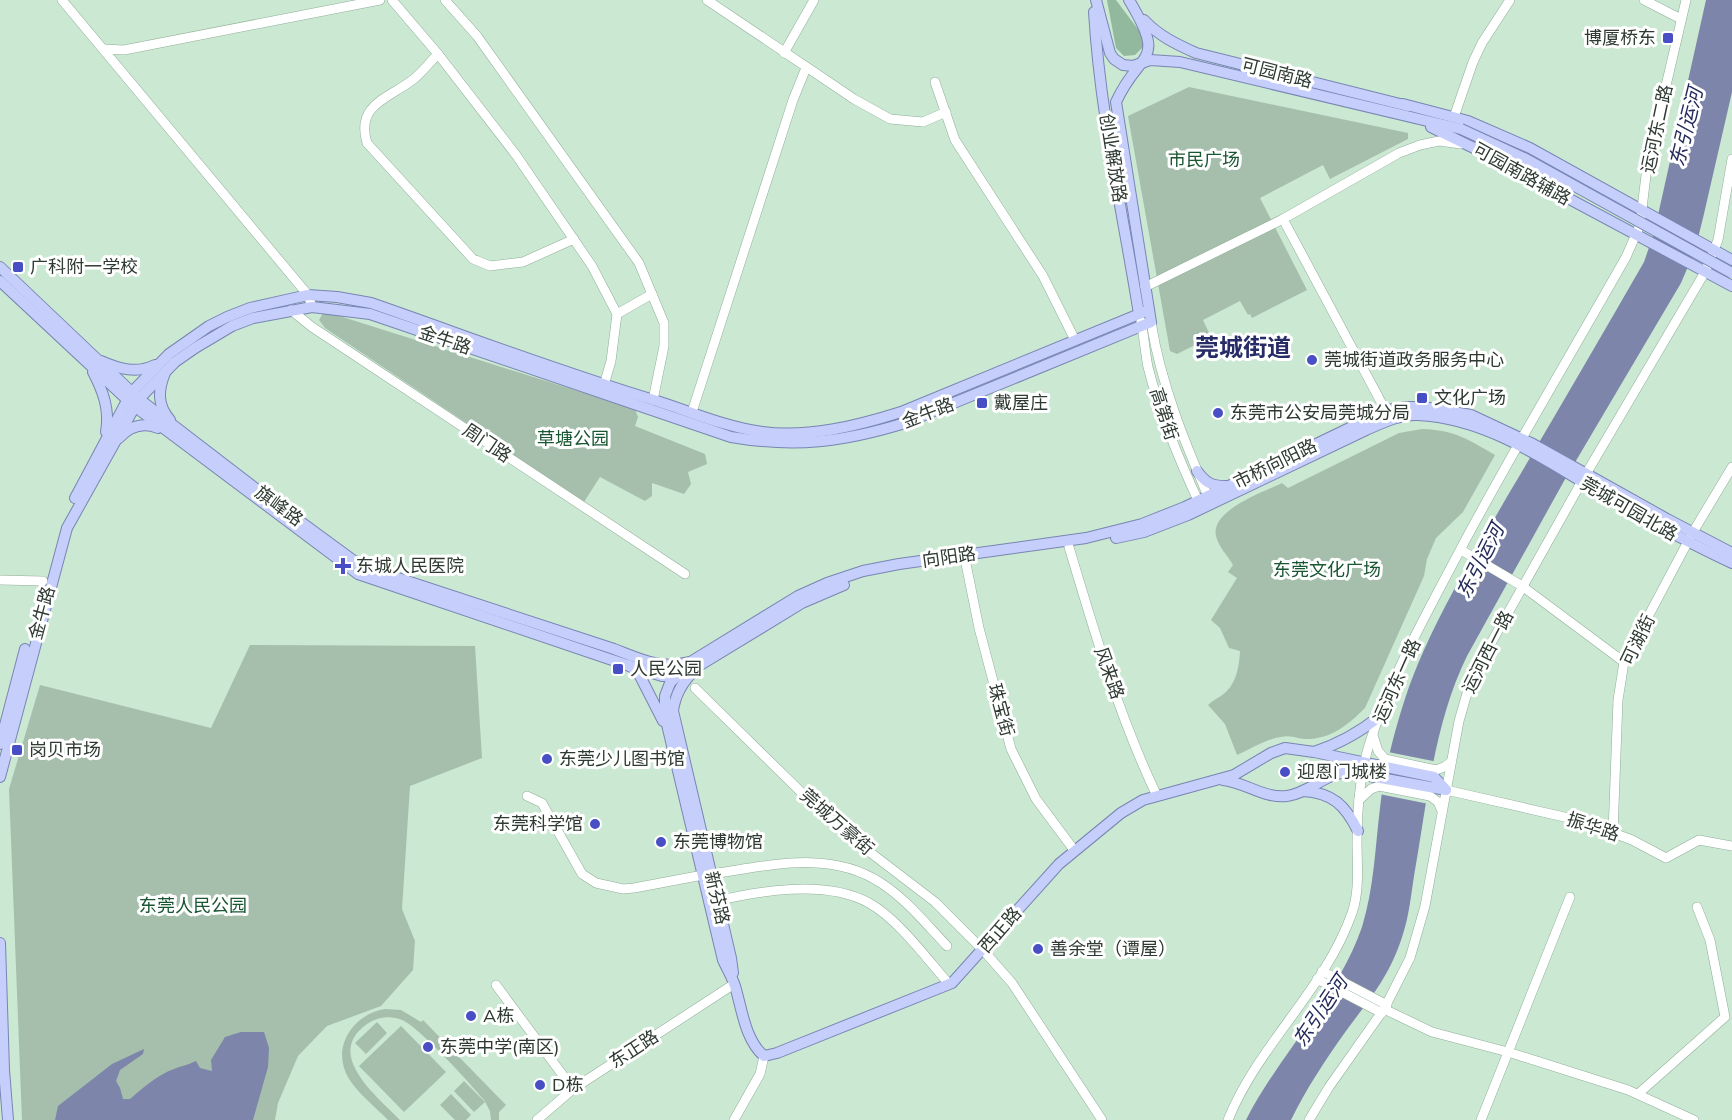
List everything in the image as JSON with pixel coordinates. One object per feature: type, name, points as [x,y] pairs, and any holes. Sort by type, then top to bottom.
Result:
[{"type":"main road","name":"可园南路","points":[[1095,0],[1110,53],[1123,65],[1133,66],[1144,62],[1171,61],[1394,114],[1424,116]]},
{"type":"main road","name":"创业解放路","points":[[1095,0],[1098,64],[1106,121],[1145,318]]},
{"type":"main road","points":[[1129,0],[1149,39],[1148,55],[1144,62]]},
{"type":"main road","name":"可园南路","points":[[1136,11],[1155,32],[1196,53],[1403,105],[1424,116]]},
{"type":"main road","points":[[1135,73],[1171,61]]},
{"type":"main road","name":"创业解放路","points":[[1144,62],[1123,87],[1116,102],[1145,287],[1145,318]]},
{"type":"main road","name":"可园南路辅路","points":[[1403,105],[1454,117],[1486,128],[1530,148],[1732,260]]},
{"type":"main road","name":"可园南路辅路","points":[[1394,114],[1429,126],[1475,148],[1732,286]]},
{"type":"main road","points":[[1424,116],[1461,129],[1524,158],[1732,273]]},
{"type":"main road","name":"旗峰路","points":[[0,267],[90,360]]},
{"type":"main road","name":"旗峰路","points":[[0,281],[133,399],[358,574],[630,659],[664,666],[695,664]]},
{"type":"main road","points":[[174,431],[159,397],[164,367],[169,354],[226,317],[250,308],[308,295],[371,303],[604,385],[733,425],[762,432],[789,433],[860,425],[901,412],[1075,340],[1145,318]]},
{"type":"main road","name":"金牛路","points":[[164,367],[232,326],[254,318],[312,307],[370,314],[730,437],[763,442],[836,441],[863,436],[905,423],[1145,318]]},
{"type":"main road","points":[[90,360],[125,369],[144,371],[164,367]]},
{"type":"main road","points":[[90,360],[107,412],[108,443]]},
{"type":"main road","points":[[0,744],[43,581],[61,525],[133,399],[164,367]]},
{"type":"main road","name":"市桥向阳路","points":[[1224,492],[1388,415],[1439,417],[1468,424],[1531,447]]},
{"type":"main road","points":[[108,443],[135,426],[154,426],[174,431]]},
{"type":"main road","name":"金牛路","points":[[0,777],[66,528],[108,443]]},
{"type":"main road","name":"莞城可园北路","points":[[1531,447],[1688,543],[1732,563]]},
{"type":"main road","points":[[1197,471],[1204,480],[1224,492]]},
{"type":"main road","name":"莞城可园北路","points":[[1584,478],[1732,553]]},
{"type":"main road","name":"向阳路","points":[[965,558],[1069,547],[1144,532],[1224,492]]},
{"type":"main road","name":"向阳路","points":[[695,664],[802,603],[865,578],[965,558],[1086,538],[1142,524],[1205,502]]},
{"type":"main road","points":[[630,659],[676,745]]},
{"type":"main road","points":[[630,659],[645,672],[665,711],[676,745]]},
{"type":"main road","points":[[669,733],[665,696],[676,676],[695,664]]},
{"type":"main road","points":[[676,745],[674,703],[695,664]]},
{"type":"main road","points":[[645,672],[676,676]]},
{"type":"main road","points":[[1314,752],[1345,740],[1380,716]]},
{"type":"main road","name":"新芬路","points":[[676,745],[714,901],[723,960],[734,984],[751,1038],[757,1050],[764,1056]]},
{"type":"main road","name":"西正路","points":[[764,1056],[777,1053],[949,984],[960,976],[1046,877],[1074,850],[1131,806],[1157,796],[1220,780],[1244,771],[1279,749],[1286,748],[1365,763],[1431,792],[1446,790]]},
{"type":"main road","name":"西正路","points":[[1220,780],[1239,783],[1280,797],[1302,791],[1343,772],[1363,775],[1382,772],[1435,773]]},
{"type":"main road","points":[[1435,773],[1446,790]]},
{"type":"main road","points":[[1302,791],[1322,794],[1336,801],[1346,811],[1358,831]]},
{"type":"main road","points":[[0,944],[2,1074],[8,1120]]},
{"type":"street","points":[[62,0],[308,295],[312,307]]},
{"type":"street","points":[[103,49],[124,50],[380,0]]},
{"type":"street","points":[[392,0],[438,54],[516,155],[592,266],[617,314],[611,361],[604,385]]},
{"type":"street","points":[[445,0],[477,36],[639,263],[664,323],[664,346],[653,400]]},
{"type":"street","points":[[707,0],[854,99],[890,118],[923,122],[946,112]]},
{"type":"street","points":[[784,53],[814,0]]},
{"type":"street","points":[[1454,117],[1473,62],[1509,0]]},
{"type":"street","points":[[1644,0],[1681,20]]},
{"type":"street","name":"运河东二路","points":[[1626,257],[1636,236],[1643,209],[1647,167],[1686,0]]},
{"type":"street","points":[[438,54],[415,78],[372,107],[364,124],[367,143],[473,259],[490,266],[523,262],[574,239]]},
{"type":"street","points":[[692,412],[793,100],[806,68]]},
{"type":"street","points":[[935,82],[956,140],[1043,276],[1075,340]]},
{"type":"street","points":[[1145,287],[1283,219],[1400,153],[1439,141],[1475,148]]},
{"type":"street","name":"运河西一路","points":[[1309,1120],[1382,1008],[1410,958],[1418,933],[1459,721],[1470,683],[1518,584],[1584,478],[1705,272],[1715,250],[1732,159]]},
{"type":"street","points":[[1283,219],[1388,415]]},
{"type":"street","name":"运河东一路","points":[[1228,1120],[1247,1079],[1319,975],[1344,934],[1353,912],[1357,892],[1359,800],[1365,763],[1380,716],[1400,669],[1519,442],[1626,257]]},
{"type":"street","points":[[617,314],[652,294]]},
{"type":"street","name":"周门路","points":[[291,310],[312,327],[685,574]]},
{"type":"street","name":"高第街","points":[[1145,318],[1161,376],[1184,442],[1197,471],[1205,502]]},
{"type":"street","name":"高第街","points":[[1145,318],[1148,366],[1163,415],[1173,444],[1205,502]]},
{"type":"street","name":"可湖街","points":[[1613,833],[1618,700],[1624,662],[1693,532],[1732,467]]},
{"type":"street","name":"风来路","points":[[1069,547],[1101,654],[1157,796]]},
{"type":"street","points":[[1461,550],[1518,584],[1624,662]]},
{"type":"street","name":"珠宝街","points":[[965,558],[981,638],[1011,749],[1036,799],[1074,850]]},
{"type":"street","points":[[0,580],[43,581]]},
{"type":"street","name":"莞城万豪街","points":[[695,688],[802,793],[854,840],[935,902],[983,950],[1012,983],[1102,1120]]},
{"type":"street","points":[[1359,800],[1382,772],[1373,735]]},
{"type":"street","points":[[1435,773],[1451,762]]},
{"type":"street","name":"振华路","points":[[1446,790],[1582,821],[1666,858],[1699,840],[1732,846]]},
{"type":"street","points":[[1431,792],[1442,811]]},
{"type":"street","points":[[527,796],[542,803],[582,874],[596,883],[623,889],[634,888],[707,874],[796,863],[828,864],[851,868],[883,884],[918,915],[947,946]]},
{"type":"street","points":[[714,901],[739,896],[811,890],[833,891],[854,897],[871,904],[900,929],[949,984]]},
{"type":"street","points":[[1481,1120],[1570,897]]},
{"type":"street","points":[[1638,1094],[1725,1017],[1710,940],[1697,907]]},
{"type":"street","points":[[1319,975],[1432,1032],[1508,1052],[1638,1094],[1694,1120]]},
{"type":"street","name":"东正路","points":[[537,1120],[573,1089],[734,984]]},
{"type":"street","points":[[496,985],[573,1089]]},
{"type":"street","points":[[734,1120],[760,1074],[764,1056]]},
{"type":"green space","points":[[1107,0],[1116,0],[1143,36],[1143,47],[1135,55],[1124,56],[1116,48]]},
{"type":"green space","name":"市民广场","points":[[1189,87],[1408,133],[1408,139],[1330,179],[1323,165],[1260,198],[1307,290],[1252,318],[1240,301],[1203,320],[1210,335],[1209,338],[1177,354],[1170,351],[1128,116]]},
{"type":"green space","name":"草塘公园","points":[[323,313],[330,313],[635,409],[638,417],[635,426],[705,454],[707,464],[688,472],[691,484],[684,494],[652,483],[652,496],[645,501],[600,477],[584,502],[325,328],[319,320]]},
{"type":"green space","name":"东莞文化广场","points":[[1422,429],[1452,433],[1495,455],[1463,512],[1436,538],[1427,559],[1424,576],[1365,708],[1345,726],[1322,737],[1313,739],[1287,736],[1275,738],[1237,755],[1225,724],[1208,705],[1226,692],[1233,682],[1238,670],[1240,651],[1229,648],[1220,628],[1211,620],[1237,578],[1228,572],[1233,565],[1217,540],[1216,527],[1221,518],[1240,503],[1282,483],[1288,488],[1399,433]]},
{"type":"green space","name":"东莞人民公园","points":[[250,645],[475,646],[482,758],[410,786],[402,909],[415,941],[413,970],[381,1006],[327,1026],[298,1056],[278,1103],[275,1120],[22,1120],[9,789],[40,685],[211,728]]},
{"type":"green space","points":[[385,1009],[401,1010],[421,1022],[423,1020],[506,1105],[499,1112],[499,1120],[491,1120],[490,1111],[484,1100],[432,1044],[402,1020],[388,1017],[379,1018],[367,1024],[355,1036],[350,1049],[352,1062],[368,1088],[400,1120],[388,1120],[367,1100],[349,1079],[342,1056],[344,1045],[355,1025],[373,1012]]},
{"type":"green space","points":[[377,1022],[387,1033],[366,1054],[355,1043]]},
{"type":"green space","points":[[401,1026],[446,1072],[404,1112],[359,1066]]},
{"type":"green space","points":[[464,1081],[485,1102],[474,1112],[454,1091]]},
{"type":"green space","points":[[451,1094],[471,1115],[466,1120],[455,1120],[440,1105]]},
{"type":"water","name":"东引运河","points":[[1706,0],[1732,0],[1732,92],[1695,250],[1681,283],[1564,481],[1467,656],[1439,736],[1407,920],[1392,962],[1379,985],[1317,1074],[1291,1120],[1246,1120],[1260,1095],[1338,978],[1362,927],[1372,883],[1384,778],[1391,747],[1409,687],[1430,637],[1467,566],[1644,262],[1654,233]]},
{"type":"water","points":[[241,1032],[264,1032],[269,1048],[268,1067],[253,1120],[55,1120],[58,1106],[112,1064],[144,1049],[143,1054],[120,1070],[116,1081],[123,1099],[130,1099],[162,1075],[196,1061],[200,1068],[212,1071],[211,1060],[225,1037]]},
{"type":"pier","points":[[1388,752],[1438,762],[1429,804],[1379,794]]},
{"type":"place","name":"博厦桥东","points":[[1668,38]]},
{"type":"place","name":"广科附一学校","points":[[18,267]]},
{"type":"place","name":"莞城街道政务服务中心","points":[[1312,360]]},
{"type":"place","name":"文化广场","points":[[1422,398]]},
{"type":"place","name":"戴屋庄","points":[[982,403]]},
{"type":"place","name":"东莞市公安局莞城分局","points":[[1218,413]]},
{"type":"place","name":"东城人民医院","points":[[343,566]]},
{"type":"place","name":"人民公园","points":[[618,669]]},
{"type":"place","name":"岗贝市场","points":[[17,750]]},
{"type":"place","name":"东莞少儿图书馆","points":[[547,759]]},
{"type":"place","name":"迎恩门城楼","points":[[1285,772]]},
{"type":"place","name":"东莞科学馆","points":[[595,824]]},
{"type":"place","name":"东莞博物馆","points":[[661,842]]},
{"type":"place","name":"善余堂（谭屋）","points":[[1038,949]]},
{"type":"place","name":"A栋","points":[[471,1016]]},
{"type":"place","name":"东莞中学(南区)","points":[[428,1047]]},
{"type":"place","name":"D栋","points":[[540,1085]]},
{"type":"district","name":"莞城街道","points":[[1243,348]]}]
